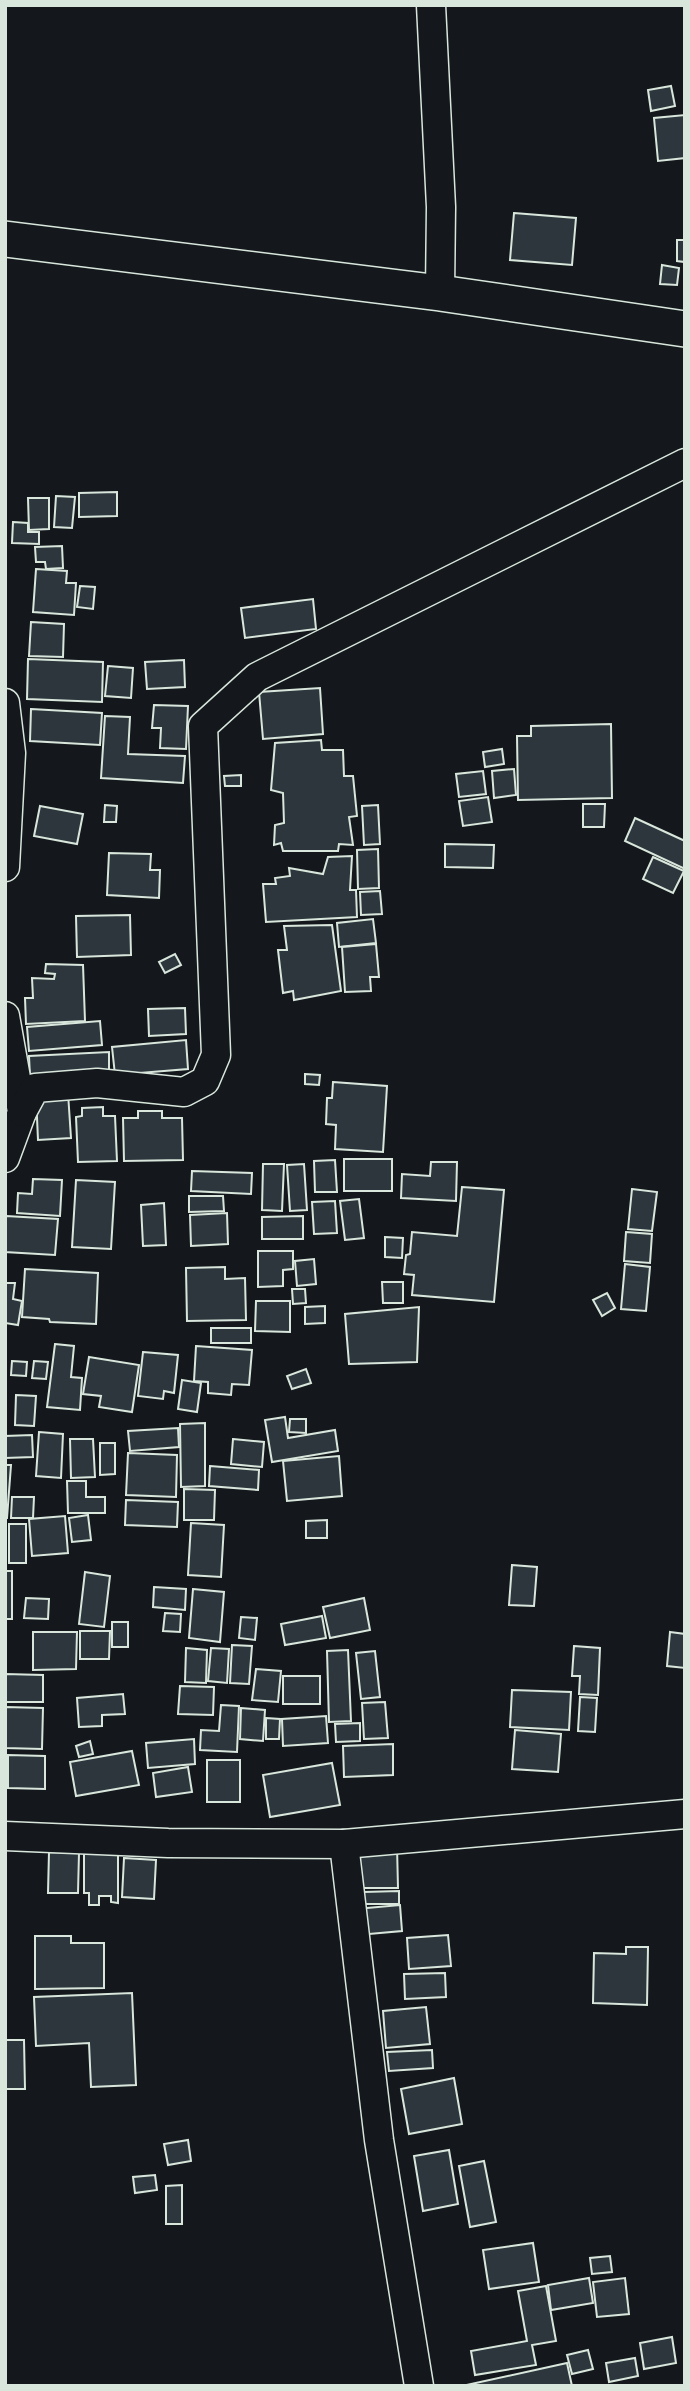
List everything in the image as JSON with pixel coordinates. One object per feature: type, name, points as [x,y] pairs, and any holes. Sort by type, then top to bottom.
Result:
[{"type":"street","points":[[431,5],[440,195],[440,293]]},
{"type":"street","points":[[5,239],[440,293],[685,329]]},
{"type":"street","points":[[5,1158],[22,1112],[35,1088],[97,1083],[184,1092],[205,1081],[210,1072],[216,1055],[203,726],[257,677],[685,463]]},
{"type":"street","points":[[5,704],[8,754],[5,867]]},
{"type":"street","points":[[5,1016],[22,1112]]},
{"type":"street","points":[[6,1833],[168,1843],[344,1844],[685,1814]]},
{"type":"street","points":[[344,1844],[379,2140],[419,2386]]},
{"type":"building","points":[[671,86],[675,106],[651,111],[648,90]]},
{"type":"building","points":[[685,115],[685,158],[658,161],[654,118]]},
{"type":"building","points":[[514,213],[576,218],[572,265],[510,260]]},
{"type":"building","points":[[677,240],[685,240],[685,262],[677,261]]},
{"type":"building","points":[[662,265],[679,268],[677,285],[660,284]]},
{"type":"building","points":[[117,492],[117,516],[79,517],[79,493]]},
{"type":"building","points":[[56,496],[75,497],[72,528],[54,527]]},
{"type":"building","points":[[28,498],[49,498],[49,529],[29,530]]},
{"type":"building","points":[[13,522],[28,523],[28,532],[39,532],[39,544],[12,543]]},
{"type":"building","points":[[62,546],[63,568],[46,569],[45,562],[36,562],[35,547]]},
{"type":"building","points":[[36,569],[67,571],[66,583],[76,583],[74,615],[33,612]]},
{"type":"building","points":[[80,586],[95,587],[93,609],[77,607]]},
{"type":"building","points":[[313,599],[316,629],[245,638],[241,608]]},
{"type":"building","points":[[31,622],[64,624],[63,657],[29,656]]},
{"type":"building","points":[[28,659],[103,662],[102,702],[27,699]]},
{"type":"building","points":[[184,660],[185,687],[147,689],[145,662]]},
{"type":"building","points":[[108,666],[133,668],[131,698],[105,696]]},
{"type":"building","points":[[320,688],[323,734],[263,739],[259,692]]},
{"type":"building","points":[[154,705],[188,706],[186,749],[160,748],[161,728],[152,728]]},
{"type":"building","points":[[31,709],[102,713],[100,745],[30,741]]},
{"type":"building","points":[[105,716],[130,717],[128,754],[185,756],[183,783],[101,778]]},
{"type":"building","points":[[611,724],[612,798],[518,800],[517,736],[531,736],[531,726]]},
{"type":"building","points":[[321,740],[322,750],[343,750],[344,776],[353,776],[357,816],[349,817],[353,845],[339,844],[338,851],[283,851],[281,843],[274,845],[275,825],[284,823],[283,793],[271,790],[275,743]]},
{"type":"building","points":[[502,749],[504,764],[485,767],[483,752]]},
{"type":"building","points":[[514,769],[516,795],[494,798],[492,771]]},
{"type":"building","points":[[483,771],[486,794],[459,797],[456,774]]},
{"type":"building","points":[[241,775],[241,786],[225,786],[224,776]]},
{"type":"building","points":[[488,797],[492,822],[463,826],[459,801]]},
{"type":"building","points":[[583,804],[605,804],[604,827],[583,827]]},
{"type":"building","points":[[105,805],[117,806],[116,822],[104,822]]},
{"type":"building","points":[[378,805],[380,844],[364,845],[362,806]]},
{"type":"building","points":[[40,806],[83,814],[77,844],[34,836]]},
{"type":"building","points":[[635,818],[685,841],[685,869],[625,841]]},
{"type":"building","points":[[445,844],[494,845],[493,868],[445,867]]},
{"type":"building","points":[[378,849],[379,888],[358,889],[357,850]]},
{"type":"building","points":[[109,853],[151,854],[150,870],[160,870],[159,898],[107,895]]},
{"type":"building","points":[[352,856],[350,890],[356,890],[357,917],[266,922],[263,884],[276,884],[275,878],[290,876],[289,868],[323,874],[328,857]]},
{"type":"building","points":[[653,857],[684,871],[673,893],[643,879]]},
{"type":"building","points":[[380,891],[382,914],[361,915],[360,892]]},
{"type":"building","points":[[130,915],[131,955],[77,957],[76,916]]},
{"type":"building","points":[[373,919],[376,943],[339,947],[337,923]]},
{"type":"building","points":[[332,925],[341,991],[294,1000],[293,991],[283,993],[278,950],[287,950],[284,926]]},
{"type":"building","points":[[376,944],[379,977],[370,977],[371,991],[345,992],[342,947]]},
{"type":"building","points":[[175,954],[181,965],[165,973],[159,962]]},
{"type":"building","points":[[46,964],[83,965],[85,1021],[26,1024],[25,998],[33,998],[32,978],[54,979],[55,974],[45,973]]},
{"type":"building","points":[[185,1008],[186,1034],[149,1036],[148,1009]]},
{"type":"building","points":[[100,1021],[102,1045],[29,1051],[27,1027]]},
{"type":"building","points":[[186,1040],[188,1069],[115,1075],[112,1047]]},
{"type":"building","points":[[109,1052],[109,1073],[30,1077],[29,1056]]},
{"type":"building","points":[[305,1074],[320,1075],[319,1085],[305,1084]]},
{"type":"building","points":[[333,1082],[387,1086],[383,1152],[335,1149],[336,1125],[326,1124],[327,1098],[332,1098]]},
{"type":"building","points":[[68,1093],[71,1138],[38,1140],[36,1095]]},
{"type":"building","points":[[103,1107],[103,1116],[115,1116],[117,1161],[78,1162],[76,1117],[82,1116],[82,1108]]},
{"type":"building","points":[[138,1111],[162,1111],[162,1118],[182,1118],[183,1160],[124,1161],[123,1118],[138,1118]]},
{"type":"building","points":[[344,1159],[392,1159],[392,1191],[344,1191]]},
{"type":"building","points":[[335,1160],[337,1192],[315,1192],[314,1161]]},
{"type":"building","points":[[431,1162],[457,1162],[456,1201],[401,1198],[402,1174],[430,1176]]},
{"type":"building","points":[[263,1164],[284,1164],[282,1211],[262,1210]]},
{"type":"building","points":[[304,1164],[307,1210],[290,1211],[287,1165]]},
{"type":"building","points":[[192,1171],[252,1173],[251,1194],[191,1191]]},
{"type":"building","points":[[33,1179],[62,1180],[60,1216],[17,1213],[18,1193],[32,1194]]},
{"type":"building","points":[[76,1180],[115,1182],[111,1249],[72,1247]]},
{"type":"building","points":[[462,1187],[504,1190],[494,1302],[412,1295],[414,1275],[404,1274],[406,1255],[410,1254],[412,1232],[457,1236]]},
{"type":"building","points":[[632,1189],[657,1192],[652,1231],[628,1229]]},
{"type":"building","points":[[189,1196],[223,1196],[224,1211],[189,1212]]},
{"type":"building","points":[[359,1199],[364,1238],[345,1240],[340,1201]]},
{"type":"building","points":[[335,1201],[337,1233],[314,1234],[312,1202]]},
{"type":"building","points":[[164,1203],[166,1245],[143,1246],[141,1205]]},
{"type":"building","points":[[227,1213],[228,1244],[191,1246],[190,1215]]},
{"type":"building","points":[[6,1216],[58,1219],[55,1255],[5,1252]]},
{"type":"building","points":[[303,1216],[303,1239],[262,1239],[262,1217]]},
{"type":"building","points":[[626,1232],[652,1234],[650,1263],[624,1261]]},
{"type":"building","points":[[385,1237],[403,1238],[402,1258],[385,1257]]},
{"type":"building","points":[[258,1251],[293,1251],[293,1269],[283,1270],[283,1286],[258,1287]]},
{"type":"building","points":[[314,1259],[316,1284],[297,1286],[295,1261]]},
{"type":"building","points":[[625,1264],[650,1267],[646,1311],[621,1309]]},
{"type":"building","points":[[225,1267],[225,1279],[245,1278],[246,1320],[187,1321],[186,1268]]},
{"type":"building","points":[[25,1269],[98,1273],[96,1324],[50,1322],[49,1319],[22,1317]]},
{"type":"building","points":[[382,1282],[403,1282],[403,1303],[383,1303]]},
{"type":"building","points":[[5,1283],[15,1283],[13,1299],[22,1301],[18,1325],[5,1323]]},
{"type":"building","points":[[292,1289],[305,1289],[306,1303],[293,1304]]},
{"type":"building","points":[[607,1293],[615,1308],[602,1316],[593,1300]]},
{"type":"building","points":[[256,1301],[290,1301],[290,1332],[255,1331]]},
{"type":"building","points":[[325,1306],[325,1323],[305,1324],[305,1307]]},
{"type":"building","points":[[419,1307],[417,1362],[349,1364],[345,1314]]},
{"type":"building","points":[[211,1328],[251,1328],[251,1343],[211,1343]]},
{"type":"building","points":[[55,1344],[74,1346],[71,1377],[82,1378],[80,1410],[47,1407]]},
{"type":"building","points":[[196,1346],[252,1350],[249,1385],[232,1384],[231,1395],[208,1393],[208,1382],[194,1381]]},
{"type":"building","points":[[143,1352],[178,1355],[174,1393],[164,1391],[163,1399],[138,1396]]},
{"type":"building","points":[[89,1357],[139,1365],[132,1412],[99,1407],[101,1396],[83,1394]]},
{"type":"building","points":[[12,1361],[27,1362],[26,1376],[11,1375]]},
{"type":"building","points":[[34,1361],[48,1362],[46,1379],[32,1378]]},
{"type":"building","points":[[306,1369],[311,1383],[292,1389],[287,1376]]},
{"type":"building","points":[[182,1380],[201,1383],[197,1412],[178,1409]]},
{"type":"building","points":[[16,1395],[36,1396],[34,1426],[15,1425]]},
{"type":"building","points":[[285,1417],[288,1438],[335,1430],[338,1451],[272,1462],[265,1420]]},
{"type":"building","points":[[290,1419],[306,1419],[306,1433],[289,1432]]},
{"type":"building","points":[[205,1423],[205,1486],[181,1487],[180,1424]]},
{"type":"building","points":[[178,1428],[179,1447],[130,1451],[128,1431]]},
{"type":"building","points":[[39,1432],[63,1434],[61,1478],[36,1476]]},
{"type":"building","points":[[32,1435],[33,1457],[5,1458],[5,1436]]},
{"type":"building","points":[[70,1439],[93,1439],[95,1477],[71,1478]]},
{"type":"building","points":[[233,1439],[264,1442],[262,1467],[231,1464]]},
{"type":"building","points":[[100,1443],[115,1443],[115,1474],[100,1475]]},
{"type":"building","points":[[128,1453],[177,1455],[176,1497],[126,1495]]},
{"type":"building","points":[[339,1456],[342,1496],[287,1501],[283,1461]]},
{"type":"building","points":[[5,1465],[11,1465],[7,1518],[5,1518]]},
{"type":"building","points":[[210,1466],[259,1470],[258,1490],[209,1486]]},
{"type":"building","points":[[67,1481],[86,1481],[86,1497],[105,1497],[105,1513],[68,1513]]},
{"type":"building","points":[[184,1489],[215,1490],[214,1520],[184,1520]]},
{"type":"building","points":[[12,1497],[34,1497],[33,1518],[11,1518]]},
{"type":"building","points":[[126,1500],[178,1502],[177,1527],[125,1525]]},
{"type":"building","points":[[88,1515],[91,1540],[72,1542],[69,1518]]},
{"type":"building","points":[[65,1516],[68,1553],[32,1556],[29,1519]]},
{"type":"building","points":[[327,1520],[327,1538],[306,1538],[306,1521]]},
{"type":"building","points":[[191,1523],[224,1525],[221,1577],[188,1575]]},
{"type":"building","points":[[9,1524],[26,1524],[26,1563],[9,1563]]},
{"type":"building","points":[[512,1565],[537,1567],[534,1606],[509,1605]]},
{"type":"building","points":[[5,1571],[12,1571],[12,1619],[5,1619]]},
{"type":"building","points":[[85,1572],[110,1576],[104,1627],[79,1624]]},
{"type":"building","points":[[154,1587],[186,1589],[185,1610],[153,1607]]},
{"type":"building","points":[[193,1589],[224,1592],[220,1642],[189,1638]]},
{"type":"building","points":[[26,1598],[49,1599],[48,1619],[24,1618]]},
{"type":"building","points":[[364,1598],[370,1630],[330,1638],[323,1607]]},
{"type":"building","points":[[165,1613],[181,1614],[180,1632],[163,1631]]},
{"type":"building","points":[[322,1616],[326,1638],[285,1645],[281,1624]]},
{"type":"building","points":[[241,1617],[257,1618],[255,1640],[239,1638]]},
{"type":"building","points":[[112,1622],[128,1622],[128,1647],[112,1647]]},
{"type":"building","points":[[80,1631],[110,1631],[109,1659],[80,1659]]},
{"type":"building","points":[[33,1632],[77,1632],[76,1669],[33,1670]]},
{"type":"building","points":[[670,1632],[685,1634],[685,1668],[667,1666]]},
{"type":"building","points":[[232,1645],[252,1646],[249,1684],[230,1683]]},
{"type":"building","points":[[574,1646],[600,1648],[598,1695],[579,1694],[580,1676],[572,1676]]},
{"type":"building","points":[[186,1648],[207,1650],[206,1683],[185,1682]]},
{"type":"building","points":[[211,1648],[229,1649],[227,1683],[208,1681]]},
{"type":"building","points":[[348,1650],[351,1721],[329,1722],[327,1651]]},
{"type":"building","points":[[375,1651],[380,1697],[361,1699],[356,1653]]},
{"type":"building","points":[[256,1669],[281,1671],[278,1702],[252,1700]]},
{"type":"building","points":[[5,1674],[43,1675],[43,1702],[5,1702]]},
{"type":"building","points":[[283,1676],[320,1676],[320,1704],[283,1704]]},
{"type":"building","points":[[180,1686],[214,1687],[213,1715],[178,1714]]},
{"type":"building","points":[[512,1690],[571,1692],[569,1730],[510,1727]]},
{"type":"building","points":[[123,1694],[125,1714],[102,1715],[102,1726],[79,1727],[77,1698]]},
{"type":"building","points":[[580,1697],[597,1698],[595,1732],[578,1731]]},
{"type":"building","points":[[385,1702],[388,1738],[364,1739],[362,1703]]},
{"type":"building","points":[[221,1705],[239,1706],[237,1752],[200,1750],[201,1730],[219,1731]]},
{"type":"building","points":[[5,1707],[43,1708],[42,1749],[5,1748]]},
{"type":"building","points":[[241,1708],[265,1710],[263,1741],[240,1739]]},
{"type":"building","points":[[326,1716],[328,1743],[283,1746],[282,1719]]},
{"type":"building","points":[[266,1718],[280,1719],[279,1739],[266,1739]]},
{"type":"building","points":[[360,1723],[360,1741],[336,1742],[335,1724]]},
{"type":"building","points":[[515,1730],[561,1734],[558,1772],[512,1769]]},
{"type":"building","points":[[194,1739],[195,1764],[148,1768],[146,1743]]},
{"type":"building","points":[[90,1741],[93,1754],[79,1757],[76,1746]]},
{"type":"building","points":[[393,1744],[393,1775],[344,1777],[343,1746]]},
{"type":"building","points":[[132,1751],[139,1785],[76,1796],[70,1762]]},
{"type":"building","points":[[8,1755],[45,1756],[45,1789],[8,1788]]},
{"type":"building","points":[[207,1760],[240,1760],[240,1802],[207,1802]]},
{"type":"building","points":[[332,1763],[340,1805],[270,1817],[263,1775]]},
{"type":"building","points":[[188,1767],[192,1792],[156,1797],[153,1773]]},
{"type":"building","points":[[397,1846],[398,1888],[356,1888],[356,1847]]},
{"type":"building","points":[[49,1852],[79,1853],[78,1893],[48,1893]]},
{"type":"building","points":[[84,1853],[118,1853],[118,1903],[111,1902],[111,1896],[99,1896],[99,1905],[89,1905],[89,1893],[84,1893]]},
{"type":"building","points":[[124,1858],[156,1860],[154,1899],[122,1897]]},
{"type":"building","points":[[399,1891],[399,1904],[364,1904],[364,1892]]},
{"type":"building","points":[[400,1905],[402,1931],[358,1935],[356,1909]]},
{"type":"building","points":[[448,1935],[451,1966],[409,1969],[407,1938]]},
{"type":"building","points":[[35,1936],[71,1936],[71,1943],[104,1943],[104,1988],[35,1989]]},
{"type":"building","points":[[626,1947],[648,1947],[647,2005],[593,2003],[594,1953],[626,1954]]},
{"type":"building","points":[[445,1973],[446,1997],[405,1999],[404,1974]]},
{"type":"building","points":[[132,1993],[136,2085],[91,2087],[89,2043],[36,2046],[34,1997]]},
{"type":"building","points":[[426,2007],[430,2044],[386,2048],[383,2011]]},
{"type":"building","points":[[5,2040],[24,2040],[25,2089],[5,2089]]},
{"type":"building","points":[[432,2050],[433,2068],[389,2071],[387,2052]]},
{"type":"building","points":[[454,2078],[462,2124],[409,2134],[401,2089]]},
{"type":"building","points":[[188,2140],[191,2161],[168,2165],[164,2144]]},
{"type":"building","points":[[449,2150],[458,2204],[423,2211],[414,2156]]},
{"type":"building","points":[[484,2161],[496,2222],[470,2227],[459,2166]]},
{"type":"building","points":[[155,2175],[157,2190],[135,2193],[133,2177]]},
{"type":"building","points":[[182,2185],[182,2224],[166,2224],[166,2186]]},
{"type":"building","points":[[533,2243],[539,2282],[489,2289],[483,2250]]},
{"type":"building","points":[[610,2256],[612,2272],[592,2274],[590,2258]]},
{"type":"building","points":[[589,2278],[593,2303],[551,2310],[548,2285]]},
{"type":"building","points":[[625,2278],[629,2314],[597,2317],[593,2282]]},
{"type":"building","points":[[546,2286],[556,2341],[532,2345],[536,2365],[475,2375],[471,2351],[527,2341],[518,2291]]},
{"type":"building","points":[[672,2337],[676,2363],[644,2369],[640,2343]]},
{"type":"building","points":[[588,2350],[593,2369],[572,2374],[567,2355]]},
{"type":"building","points":[[635,2358],[638,2376],[609,2382],[606,2363]]},
{"type":"building","points":[[567,2363],[572,2386],[462,2386]]}]
